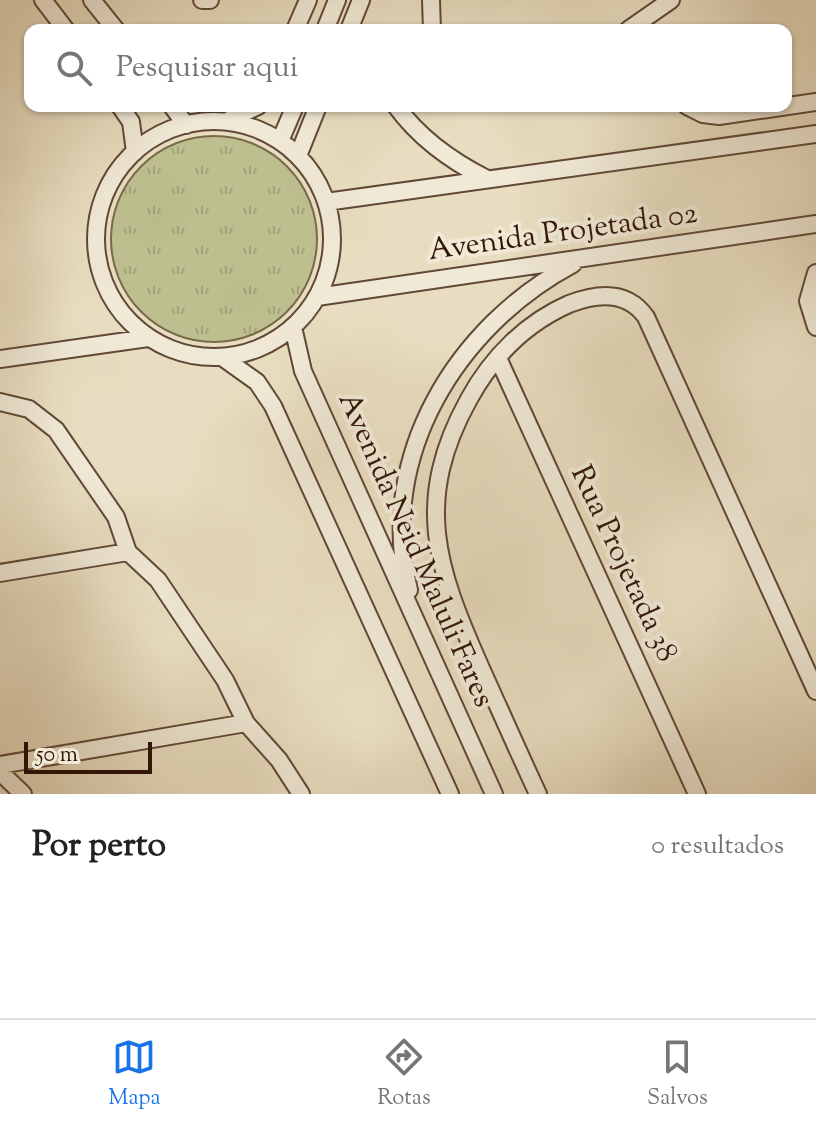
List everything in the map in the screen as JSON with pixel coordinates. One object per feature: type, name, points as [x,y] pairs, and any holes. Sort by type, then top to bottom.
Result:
[{"type":"street","points":[[43,0],[61,24]]},
{"type":"street","points":[[92,0],[111,24]]},
{"type":"street","points":[[202,0],[210,0]]},
{"type":"street","points":[[298,24],[308,0]]},
{"type":"street","points":[[327,24],[337,0]]},
{"type":"street","points":[[354,24],[361,0]]},
{"type":"street","points":[[431,0],[432,24]]},
{"type":"street","points":[[649,24],[671,0]]},
{"type":"street","points":[[792,105],[816,102]]},
{"type":"street","points":[[124,112],[131,122],[135,152]]},
{"type":"street","points":[[176,112],[186,125]]},
{"type":"street","points":[[225,122],[246,112]]},
{"type":"street","points":[[280,141],[292,112]]},
{"type":"street","points":[[298,156],[316,112]]},
{"type":"street","points":[[401,112],[429,143],[457,164],[487,179]]},
{"type":"street","points":[[699,112],[719,116],[747,112]]},
{"type":"street","points":[[225,122],[254,129],[280,141],[298,156],[319,184],[326,202],[332,241],[325,279],[317,297],[293,327],[260,348],[222,357],[183,353],[148,338],[114,303],[96,258],[96,228],[102,200],[116,174],[135,152],[167,131],[186,125],[225,122]]},
{"type":"street","points":[[326,202],[816,134]]},
{"type":"street","name":"Avenida Projetada 02","points":[[317,297],[816,224]]},
{"type":"street","points":[[418,627],[406,579],[404,518],[407,481],[420,434],[440,389],[467,348],[501,312],[540,282],[583,259]]},
{"type":"street","points":[[814,276],[808,301],[816,327]]},
{"type":"street","points":[[538,794],[452,604],[441,568],[436,530],[438,492],[445,455],[464,408],[515,338],[554,311],[598,296],[625,299],[646,317],[816,691]]},
{"type":"street","name":"Avenida Neid Maluli Fares","points":[[293,327],[303,371],[494,794]]},
{"type":"street","points":[[0,359],[148,338]]},
{"type":"street","points":[[222,357],[257,382],[273,406],[450,794]]},
{"type":"street","name":"Rua Projetada 38","points":[[498,358],[697,794]]},
{"type":"street","points":[[0,402],[29,409],[56,430],[116,517],[128,552],[158,580],[225,680],[246,723],[279,760],[301,794]]},
{"type":"street","points":[[0,573],[128,552]]},
{"type":"street","points":[[0,765],[246,723]]},
{"type":"street","points":[[0,772],[23,794]]},
{"type":"green space","points":[[214,136],[253,144],[287,166],[309,200],[317,239],[309,278],[287,312],[253,334],[214,342],[175,334],[141,312],[119,278],[111,239],[119,200],[141,166],[175,144]]}]
